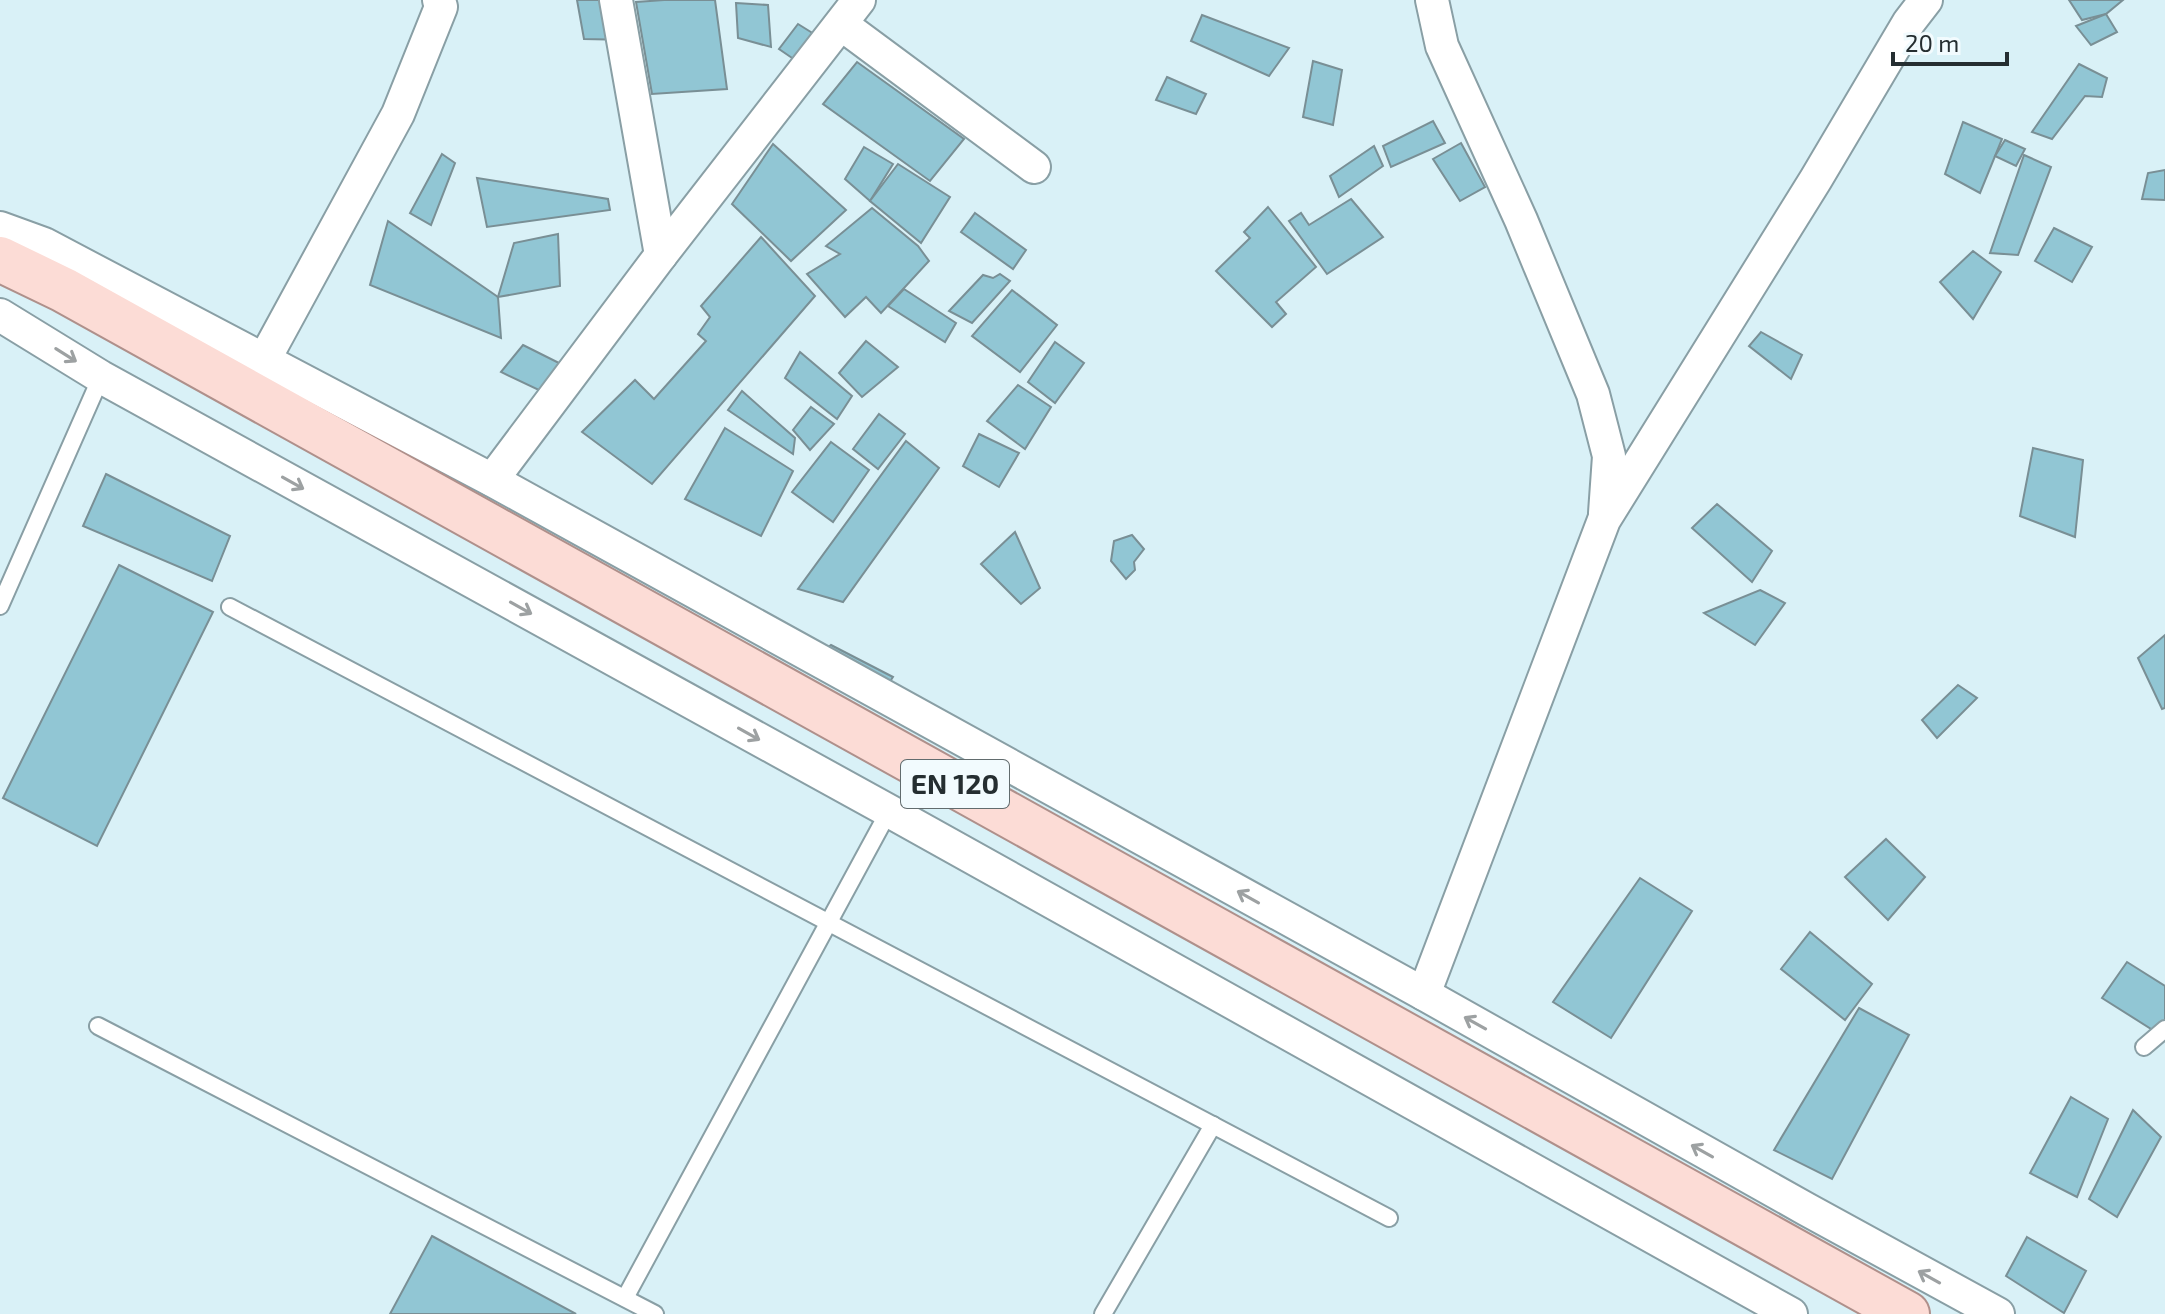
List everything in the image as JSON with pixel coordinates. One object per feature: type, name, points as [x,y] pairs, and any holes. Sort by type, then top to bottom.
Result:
[{"type":"main road","name":"EN 120","points":[[0,259],[92,305],[1907,1314]]},
{"type":"street","points":[[264,360],[398,114],[441,7],[439,0]]},
{"type":"street","points":[[616,0],[661,255]]},
{"type":"street","points":[[1432,0],[1442,46],[1521,220],[1593,394],[1609,456],[1604,520]]},
{"type":"street","points":[[1424,994],[1604,520],[1816,179],[1909,22],[1926,0]]},
{"type":"street","points":[[492,480],[661,255],[850,12],[1034,167]]},
{"type":"street","points":[[0,228],[44,244],[492,480],[1998,1314]]},
{"type":"street","points":[[0,315],[101,377],[889,811],[1791,1314]]},
{"type":"lane","points":[[0,606],[101,377]]},
{"type":"lane","points":[[230,607],[1389,1218]]},
{"type":"lane","points":[[625,1298],[889,811]]},
{"type":"lane","points":[[98,1026],[655,1314]]},
{"type":"lane","points":[[2144,1047],[2165,1029]]},
{"type":"lane","points":[[1103,1314],[1213,1125]]},
{"type":"building","points":[[577,0],[626,0],[630,40],[584,39]]},
{"type":"building","points":[[715,0],[727,89],[652,94],[636,2]]},
{"type":"building","points":[[2069,0],[2123,0],[2106,14],[2082,20]]},
{"type":"building","points":[[736,3],[768,5],[771,47],[738,38]]},
{"type":"building","points":[[2106,14],[2117,32],[2091,45],[2076,26]]},
{"type":"building","points":[[1202,15],[1289,48],[1269,76],[1191,41]]},
{"type":"building","points":[[798,24],[814,34],[795,60],[779,49]]},
{"type":"building","points":[[1313,61],[1342,70],[1333,125],[1303,117]]},
{"type":"building","points":[[857,62],[964,139],[930,181],[823,104]]},
{"type":"building","points":[[2079,64],[2107,78],[2102,97],[2085,96],[2052,139],[2032,132]]},
{"type":"building","points":[[1167,77],[1206,94],[1196,114],[1156,100]]},
{"type":"building","points":[[1433,121],[1445,143],[1391,167],[1383,146]]},
{"type":"building","points":[[1963,122],[2002,139],[1980,193],[1945,174]]},
{"type":"building","points":[[2005,140],[2025,149],[2016,166],[1995,156]]},
{"type":"building","points":[[1461,143],[1485,187],[1460,201],[1433,159]]},
{"type":"building","points":[[773,144],[846,210],[791,261],[732,204]]},
{"type":"building","points":[[1374,146],[1383,166],[1339,197],[1330,176]]},
{"type":"building","points":[[864,147],[893,164],[870,201],[845,179]]},
{"type":"building","points":[[442,154],[455,163],[431,225],[410,213]]},
{"type":"building","points":[[2024,155],[2051,167],[2018,255],[1990,253]]},
{"type":"building","points":[[898,164],[950,197],[921,243],[870,201]]},
{"type":"building","points":[[2165,170],[2165,200],[2142,199],[2148,173]]},
{"type":"building","points":[[477,178],[608,199],[610,210],[487,227]]},
{"type":"building","points":[[1351,199],[1383,237],[1327,274],[1289,221],[1301,213],[1309,225]]},
{"type":"building","points":[[1268,207],[1316,267],[1276,302],[1286,314],[1272,327],[1216,271],[1250,238],[1244,232]]},
{"type":"building","points":[[872,208],[918,246],[929,261],[881,313],[866,297],[845,317],[807,274],[840,254],[826,246]]},
{"type":"building","points":[[975,213],[1026,250],[1013,269],[961,232]]},
{"type":"building","points":[[388,221],[498,297],[501,338],[370,285]]},
{"type":"building","points":[[2054,228],[2092,247],[2072,282],[2035,261]]},
{"type":"building","points":[[558,234],[560,286],[498,297],[514,243]]},
{"type":"building","points":[[761,237],[815,296],[652,484],[582,432],[635,380],[654,399],[706,341],[698,334],[710,317],[701,306]]},
{"type":"building","points":[[1973,251],[2001,272],[1973,319],[1940,282]]},
{"type":"building","points":[[1000,274],[1010,281],[972,323],[949,311],[983,275],[993,278]]},
{"type":"building","points":[[904,289],[956,323],[945,342],[888,306]]},
{"type":"building","points":[[1012,290],[1057,325],[1020,372],[972,336]]},
{"type":"building","points":[[1761,332],[1802,355],[1791,379],[1749,346]]},
{"type":"building","points":[[866,341],[898,367],[862,397],[839,373]]},
{"type":"building","points":[[1055,342],[1084,363],[1055,403],[1028,382]]},
{"type":"building","points":[[523,345],[559,363],[543,392],[501,372]]},
{"type":"building","points":[[800,352],[852,396],[837,419],[785,378]]},
{"type":"building","points":[[1018,385],[1051,407],[1025,449],[987,421]]},
{"type":"building","points":[[742,391],[795,438],[793,454],[728,410]]},
{"type":"building","points":[[811,407],[834,424],[810,450],[793,430]]},
{"type":"building","points":[[879,414],[905,434],[878,469],[853,449]]},
{"type":"building","points":[[725,428],[793,471],[761,536],[685,499]]},
{"type":"building","points":[[979,434],[1019,453],[999,487],[963,466]]},
{"type":"building","points":[[906,441],[939,468],[843,602],[798,589]]},
{"type":"building","points":[[831,442],[869,470],[833,522],[792,492]]},
{"type":"building","points":[[2033,448],[2083,460],[2075,537],[2020,516]]},
{"type":"building","points":[[106,474],[230,536],[212,581],[83,526]]},
{"type":"building","points":[[1717,504],[1772,551],[1752,582],[1692,528]]},
{"type":"building","points":[[1015,532],[1040,588],[1021,604],[981,564]]},
{"type":"building","points":[[1132,535],[1144,549],[1134,562],[1135,570],[1126,579],[1111,561],[1114,541]]},
{"type":"building","points":[[119,565],[213,612],[97,846],[3,798]]},
{"type":"building","points":[[1760,590],[1785,603],[1755,645],[1704,613]]},
{"type":"building","points":[[2165,635],[2165,708],[2162,709],[2138,658]]},
{"type":"building","points":[[831,645],[893,677],[885,689],[818,655]]},
{"type":"building","points":[[1958,685],[1977,698],[1937,738],[1922,720]]},
{"type":"building","points":[[1886,839],[1925,877],[1888,920],[1845,877]]},
{"type":"building","points":[[1640,878],[1692,911],[1611,1038],[1553,1002]]},
{"type":"building","points":[[1810,932],[1872,984],[1845,1020],[1781,969]]},
{"type":"building","points":[[2127,962],[2165,986],[2165,1029],[2159,1034],[2102,998]]},
{"type":"building","points":[[1859,1008],[1909,1035],[1832,1179],[1774,1150]]},
{"type":"building","points":[[2071,1097],[2108,1119],[2077,1197],[2030,1173]]},
{"type":"building","points":[[2133,1110],[2161,1137],[2117,1217],[2089,1199]]},
{"type":"building","points":[[432,1236],[576,1314],[390,1314]]},
{"type":"building","points":[[2027,1237],[2086,1271],[2064,1313],[2006,1276]]}]
